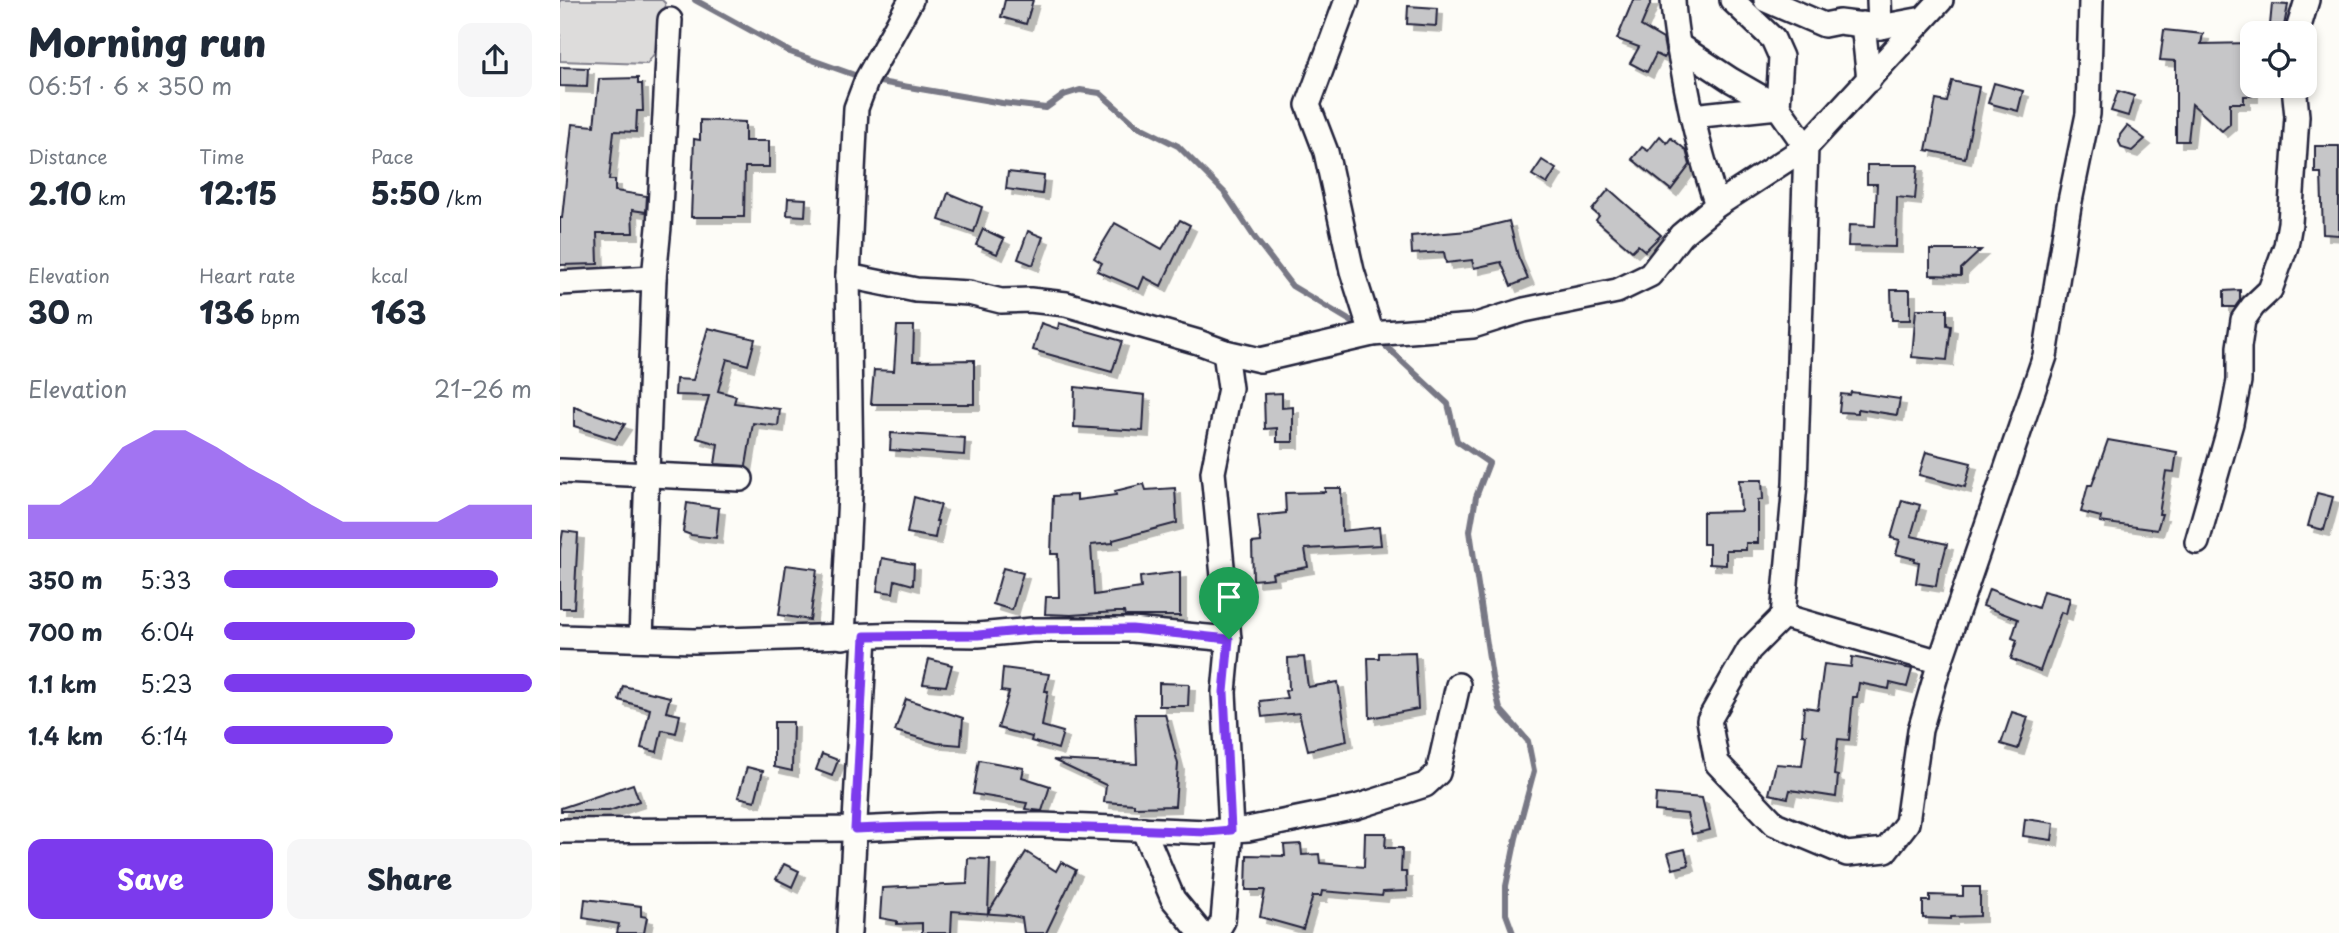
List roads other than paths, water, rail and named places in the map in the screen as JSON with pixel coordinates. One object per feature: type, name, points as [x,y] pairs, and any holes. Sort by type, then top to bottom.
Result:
[{"type":"street","points":[[849,933],[855,829],[848,276],[856,108],[867,79],[911,0]]},
{"type":"street","points":[[1347,0],[1308,105],[1326,152],[1352,271],[1372,334]]},
{"type":"street","points":[[1673,0],[1674,21],[1692,116],[1703,164],[1717,205]]},
{"type":"street","points":[[1732,0],[1773,39],[1781,57],[1778,107]]},
{"type":"street","points":[[1766,0],[1824,25],[1839,22],[1880,27],[1923,19]]},
{"type":"street","points":[[1879,0],[1880,27]]},
{"type":"street","points":[[848,276],[916,290],[969,293],[1001,301],[1030,300],[1066,304],[1260,360],[1372,334],[1473,326],[1524,310],[1617,291],[1650,275],[1681,235],[1717,205],[1807,147],[1941,0]]},
{"type":"street","points":[[1678,45],[1778,107],[1807,147],[1795,484],[1783,616],[1749,650],[1709,720],[1717,763],[1775,824],[1847,854],[1886,850],[1907,824],[1920,730],[1940,662],[2045,356],[2068,206],[2088,114],[2091,0]]},
{"type":"street","points":[[2301,21],[2307,0]]},
{"type":"street","points":[[641,639],[653,278],[659,227],[670,20]]},
{"type":"street","points":[[1869,80],[1863,24],[1880,27]]},
{"type":"street","points":[[2197,542],[2231,422],[2239,381],[2239,347],[2243,320],[2270,290],[2286,246],[2297,116],[2295,98]]},
{"type":"street","points":[[1692,116],[1778,107]]},
{"type":"street","points":[[560,283],[653,278]]},
{"type":"street","points":[[1216,933],[1223,921],[1231,830],[1224,692],[1229,639],[1213,472],[1230,388],[1225,352]]},
{"type":"street","points":[[560,471],[741,479]]},
{"type":"street","points":[[1783,616],[1940,662]]},
{"type":"street","points":[[560,637],[694,641],[1132,629],[1229,639]]},
{"type":"street","points":[[764,639],[854,636]]},
{"type":"street","points":[[560,831],[855,829],[937,825],[1042,825],[1207,832],[1248,829],[1356,807],[1424,785],[1438,773],[1458,685]]},
{"type":"street","points":[[1143,829],[1173,899],[1201,933]]},
{"type":"waterway","points":[[695,0],[790,52],[863,78]]},
{"type":"waterway","points":[[874,81],[1046,108],[1064,95],[1080,90],[1100,93],[1136,125],[1178,146],[1225,193],[1292,286],[1364,329]]},
{"type":"waterway","points":[[1379,340],[1448,404],[1457,441],[1489,463],[1476,497],[1470,531],[1492,677],[1500,709],[1528,741],[1534,771],[1506,886],[1506,914],[1513,933]]}]
